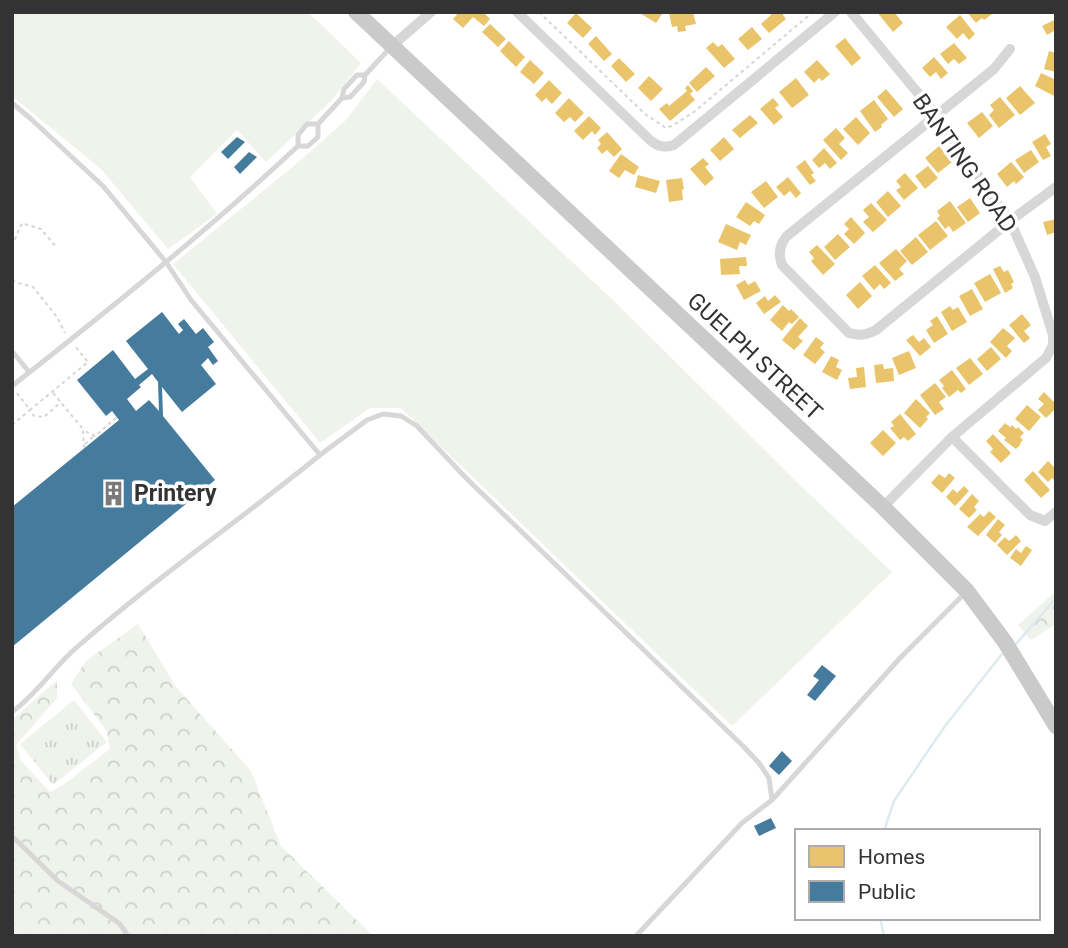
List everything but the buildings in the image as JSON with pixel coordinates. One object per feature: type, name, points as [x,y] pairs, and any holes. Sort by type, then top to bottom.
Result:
[{"type":"main road","name":"GUELPH STREET","points":[[356,12],[883,507],[967,592],[1005,642],[1056,726]]},
{"type":"street","points":[[392,46],[431,12]]},
{"type":"street","points":[[517,12],[652,141],[668,147],[674,145],[835,12]]},
{"type":"street","name":"BANTING ROAD","points":[[851,12],[936,115],[1010,221],[1035,277],[1054,335],[1054,345],[1046,358],[952,437],[883,507]]},
{"type":"street","points":[[1010,49],[994,69],[787,236],[782,241],[779,256],[782,265],[849,333],[859,336],[876,330],[1056,187]]},
{"type":"street","points":[[952,437],[1030,515],[1045,521],[1056,512]]},
{"type":"lane","points":[[342,98],[351,97],[364,82],[365,75],[392,46]]},
{"type":"lane","points":[[12,387],[182,250],[298,146],[308,146],[318,137],[318,124],[342,98],[344,89],[357,75],[365,75]]},
{"type":"lane","points":[[12,103],[103,186],[166,262],[191,300],[320,455]]},
{"type":"lane","points":[[298,146],[298,135],[307,124],[318,124]]},
{"type":"lane","points":[[12,351],[29,372]]},
{"type":"lane","points":[[12,712],[74,649],[320,455],[367,420],[383,414],[401,416],[417,426],[466,478],[743,746],[769,778],[772,800]]},
{"type":"lane","points":[[636,936],[741,823],[772,800],[901,657],[967,592]]},
{"type":"lane","points":[[12,836],[58,881],[120,924],[128,936]]},
{"type":"path","points":[[539,12],[645,114],[666,128],[694,112],[813,12]]},
{"type":"path","points":[[12,246],[22,223],[41,229],[57,248]]},
{"type":"path","points":[[12,280],[33,287],[88,362],[12,425]]},
{"type":"path","points":[[12,387],[34,416],[44,417],[61,402]]},
{"type":"path","points":[[53,392],[83,430],[95,436]]},
{"type":"path","points":[[83,430],[84,446],[117,417]]},
{"type":"green space","points":[[13,12],[308,12],[361,63],[332,100],[266,162],[237,130],[190,177],[217,214],[168,249],[101,169],[12,96]]},
{"type":"green space","points":[[377,79],[616,303],[892,572],[732,726],[401,408],[370,408],[320,443],[173,264],[346,120]]},
{"type":"green space","points":[[1056,591],[1056,624],[1031,640],[1018,625]]},
{"type":"green space","points":[[138,624],[176,687],[251,771],[281,846],[373,936],[12,936],[12,720],[57,680],[57,698],[16,745],[21,761],[50,792],[63,785],[110,749],[106,730],[71,684],[86,661]]},
{"type":"green space","points":[[74,700],[107,742],[53,785],[20,744]]},
{"type":"waterway","points":[[1016,644],[1056,598]]},
{"type":"waterway","points":[[885,829],[894,801],[945,726],[1002,654],[1005,654]]},
{"type":"waterway","points":[[880,920],[884,936]]},
{"type":"place","name":"Printery","points":[[114,493]]}]
